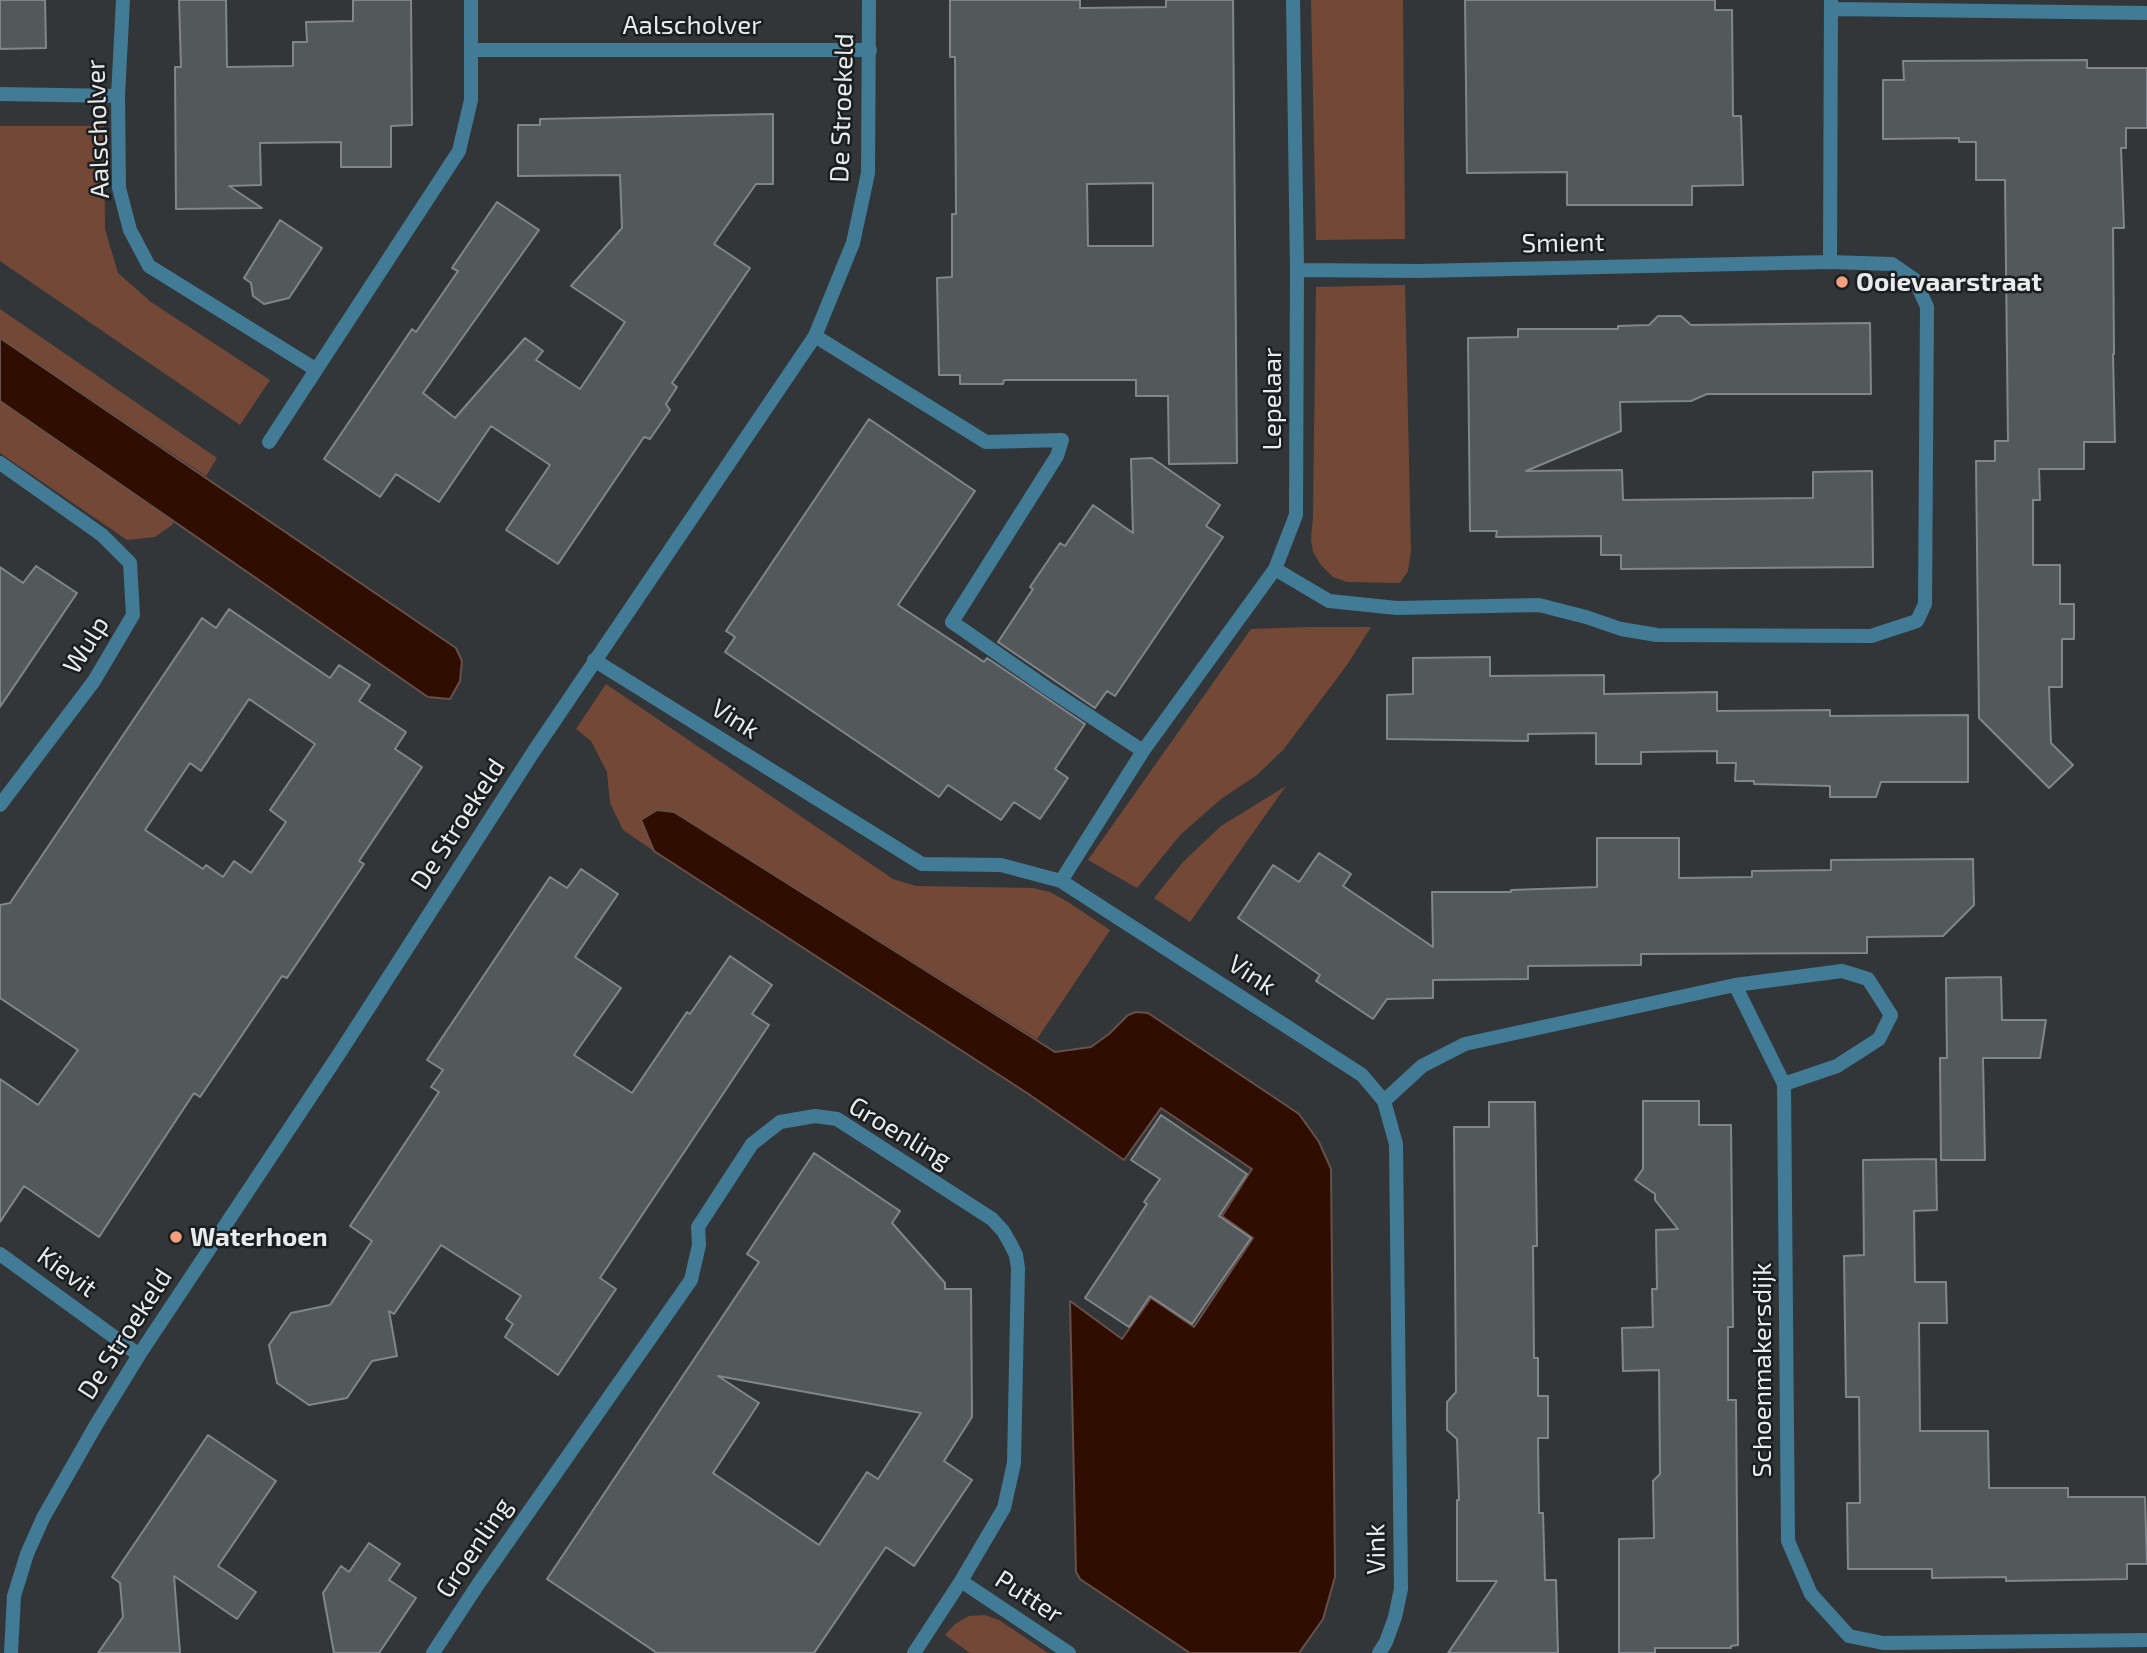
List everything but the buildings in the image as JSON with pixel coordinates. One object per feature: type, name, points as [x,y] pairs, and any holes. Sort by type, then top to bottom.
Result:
[{"type":"street","name":"Aalscholver","points":[[123,0],[118,96],[119,188],[130,230],[149,266],[315,369]]},
{"type":"street","points":[[269,442],[459,151],[471,100],[471,0]]},
{"type":"street","name":"De Stroekeld","points":[[11,1653],[14,1596],[27,1554],[50,1506],[96,1425],[139,1355],[339,1054],[594,660],[815,336],[853,243],[868,173],[869,0]]},
{"type":"street","name":"Lepelaar","points":[[1061,881],[1143,751],[1275,569],[1296,516],[1297,270],[1293,0]]},
{"type":"street","points":[[1275,569],[1329,601],[1396,608],[1539,605],[1621,629],[1657,635],[1871,636],[1917,621],[1925,604],[1927,307],[1915,279],[1892,264],[1830,262],[1831,4],[2147,13]]},
{"type":"street","name":"Aalscholver","points":[[472,50],[870,50]]},
{"type":"street","points":[[0,94],[118,96]]},
{"type":"street","name":"Smient","points":[[1297,270],[1419,271],[1830,262]]},
{"type":"street","points":[[815,336],[986,442],[1062,440],[1058,456],[952,622],[1143,751]]},
{"type":"street","name":"Wulp","points":[[0,463],[102,535],[130,563],[134,615],[94,681],[0,805]]},
{"type":"street","name":"Vink","points":[[594,660],[922,864],[1001,865],[1061,881],[1362,1075],[1384,1101],[1396,1143],[1401,1589],[1395,1617],[1379,1653]]},
{"type":"street","points":[[1384,1101],[1422,1066],[1465,1044],[1735,985],[1842,971],[1868,979],[1891,1015],[1879,1039],[1837,1066],[1784,1084]]},
{"type":"street","name":"Schoenmakersdijk","points":[[1735,985],[1784,1084],[1788,1541],[1811,1594],[1849,1636]]},
{"type":"street","name":"Groenling","points":[[433,1653],[691,1280],[699,1245],[698,1227],[752,1144],[780,1122],[816,1116],[837,1119],[992,1219],[1003,1231],[1016,1255],[1018,1268],[1014,1463],[1004,1508],[914,1653]]},
{"type":"street","name":"Kievit","points":[[0,1254],[139,1355]]},
{"type":"street","name":"Putter","points":[[961,1581],[1069,1653]]},
{"type":"street","points":[[1849,1653],[1849,1636],[1884,1643],[2147,1640]]},
{"type":"shaded area","points":[[1311,0],[1403,0],[1405,239],[1316,240]]},
{"type":"shaded area","points":[[0,126],[104,126],[105,229],[118,273],[151,302],[270,380],[240,425],[0,261]]},
{"type":"shaded area","points":[[1405,285],[1411,551],[1408,571],[1400,583],[1347,582],[1333,577],[1321,565],[1313,552],[1311,540],[1316,287]]},
{"type":"shaded area","points":[[0,309],[217,458],[206,476],[0,338]]},
{"type":"shaded area","points":[[0,338],[456,648],[462,661],[460,681],[450,699],[428,697],[0,401]]},
{"type":"shaded area","points":[[0,401],[175,521],[155,537],[127,540],[0,453]]},
{"type":"shaded area","points":[[1371,627],[1347,665],[1283,750],[1257,775],[1221,799],[1180,835],[1137,888],[1088,860],[1251,629]]},
{"type":"shaded area","points":[[606,684],[893,879],[916,886],[1033,888],[1050,892],[1110,930],[1037,1039],[674,812],[642,820],[654,851],[623,830],[610,803],[607,772],[591,741],[576,729]]},
{"type":"shaded area","points":[[1286,786],[1190,922],[1154,898],[1183,862],[1221,826]]},
{"type":"shaded area","points":[[657,810],[674,812],[1055,1052],[1091,1047],[1128,1015],[1136,1012],[1148,1013],[1299,1114],[1319,1142],[1331,1169],[1335,1577],[1323,1619],[1299,1653],[1190,1653],[1080,1579],[1076,1572],[1070,1301],[1122,1339],[1151,1298],[1194,1327],[1253,1238],[1222,1216],[1252,1169],[1161,1108],[1124,1160],[1027,1093],[654,851],[641,820]]},
{"type":"shaded area","points":[[985,1615],[999,1620],[1048,1653],[970,1653],[945,1635],[955,1624],[969,1616]]},
{"type":"place","name":"Ooievaarstraat","points":[[1842,282]]},
{"type":"place","name":"Waterhoen","points":[[176,1237]]}]
